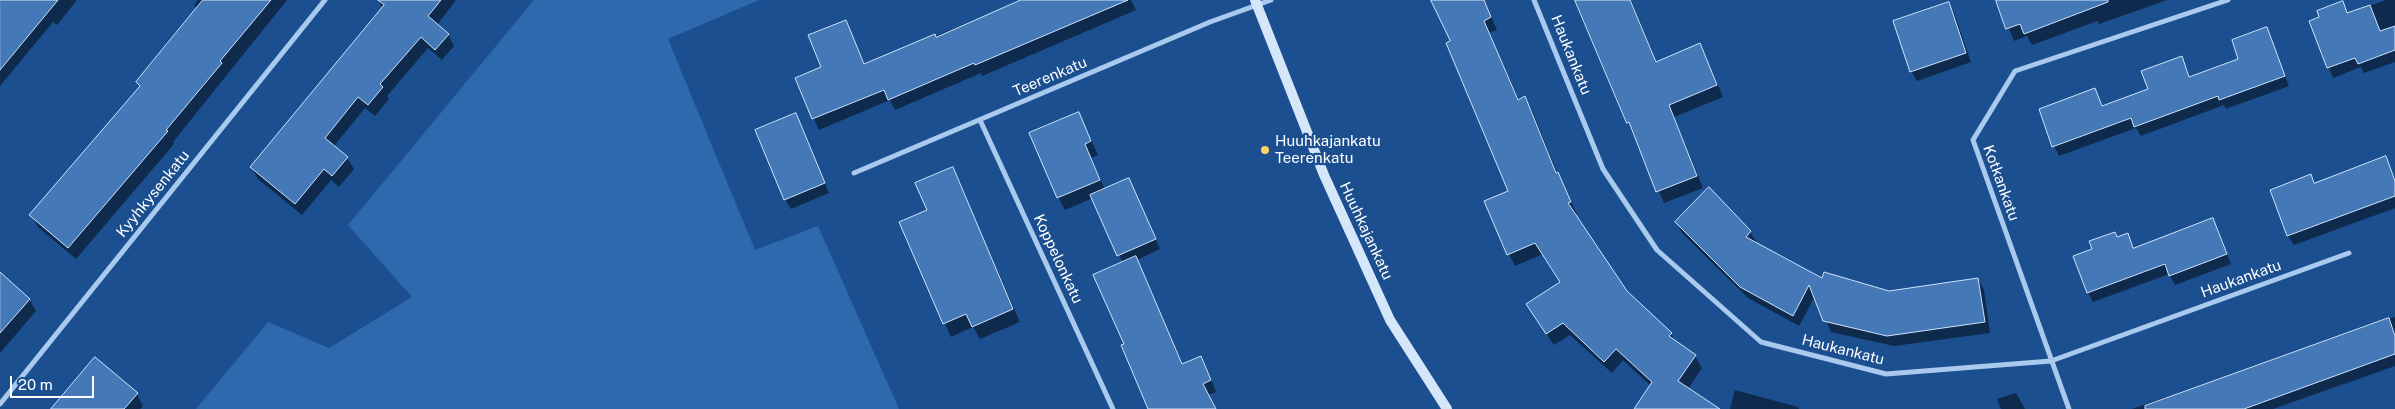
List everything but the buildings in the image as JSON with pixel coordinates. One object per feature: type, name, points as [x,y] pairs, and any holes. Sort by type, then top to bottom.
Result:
[{"type":"street","name":"Kyyhkysenkatu","points":[[0,404],[325,0]]},
{"type":"street","name":"Teerenkatu","points":[[854,173],[1210,22],[1256,3],[1270,0]]},
{"type":"street","name":"Haukankatu","points":[[1534,0],[1603,169],[1657,250],[1761,342],[1886,374],[2051,360],[2349,253]]},
{"type":"street","name":"Kotkankatu","points":[[2069,409],[1973,140],[2015,71],[2228,0]]},
{"type":"street","name":"Huuhkajankatu","points":[[1256,3],[1324,175],[1390,320],[1447,409]]},
{"type":"street","name":"Koppelonkatu","points":[[980,120],[1113,409]]},
{"type":"shaded area","points":[[534,0],[759,0],[668,39],[755,250],[818,226],[899,409],[196,409],[268,322],[329,348],[412,297],[348,225]]},
{"type":"place","name":"Huuhkajankatu Teerenkatu","points":[[1265,150]]}]
